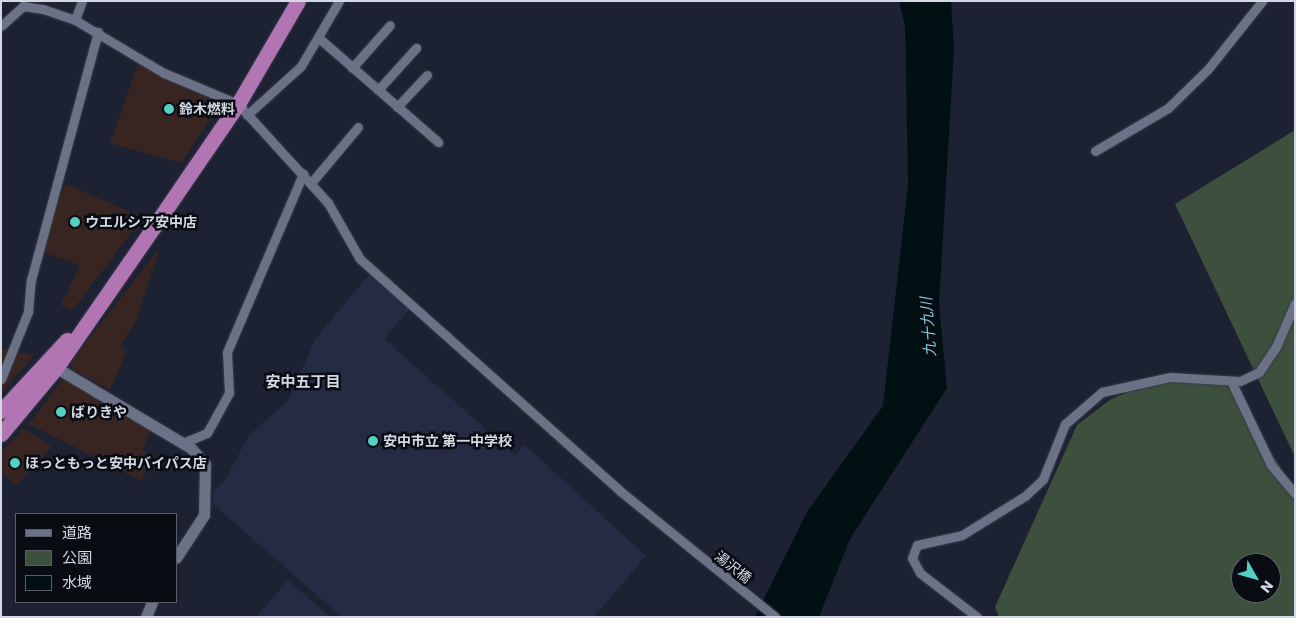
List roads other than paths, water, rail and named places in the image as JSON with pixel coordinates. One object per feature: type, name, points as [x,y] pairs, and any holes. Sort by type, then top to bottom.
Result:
[{"type":"highway","points":[[1,434],[50,364],[78,331],[242,110],[298,1]]},
{"type":"highway","points":[[1,411],[50,364]]},
{"type":"street","points":[[75,20],[82,1]]},
{"type":"street","points":[[1,26],[23,6],[75,20],[164,73],[242,110],[301,66],[320,39],[339,1]]},
{"type":"street","points":[[1095,151],[1168,108],[1208,69],[1262,1]]},
{"type":"street","points":[[352,68],[390,25]]},
{"type":"street","points":[[1,379],[28,312],[31,280],[98,32]]},
{"type":"street","points":[[320,39],[438,142]]},
{"type":"street","points":[[378,90],[416,48]]},
{"type":"street","points":[[398,107],[427,75]]},
{"type":"street","name":"湯沢橋","points":[[242,110],[328,203],[360,259],[675,538],[775,617]]},
{"type":"street","points":[[311,183],[358,127]]},
{"type":"street","points":[[183,443],[207,433],[229,393],[227,352],[303,174]]},
{"type":"street","points":[[977,617],[920,573],[912,558],[917,545],[962,535],[1025,496],[1043,479],[1065,424],[1102,392],[1170,377],[1231,381],[1249,378],[1269,361],[1295,303]]},
{"type":"street","points":[[50,364],[183,443],[205,464],[206,500],[195,534],[178,555]]},
{"type":"street","points":[[1231,381],[1271,465],[1295,494]]},
{"type":"street","points":[[146,617],[152,603]]},
{"type":"water","name":"九十九川","points":[[899,1],[951,1],[954,49],[939,304],[947,388],[850,539],[819,617],[755,617],[807,512],[883,406],[908,184],[905,26]]},
{"type":"place","name":"鈴木燃料","points":[[169,109]]},
{"type":"place","name":"ウエルシア安中店","points":[[75,222]]},
{"type":"place","name":"ばりきや","points":[[61,412]]},
{"type":"place","name":"安中市立 第一中学校","points":[[373,441]]},
{"type":"place","name":"ほっともっと安中バイパス店","points":[[15,463]]},
{"type":"district","name":"安中五丁目","points":[[303,382]]}]
